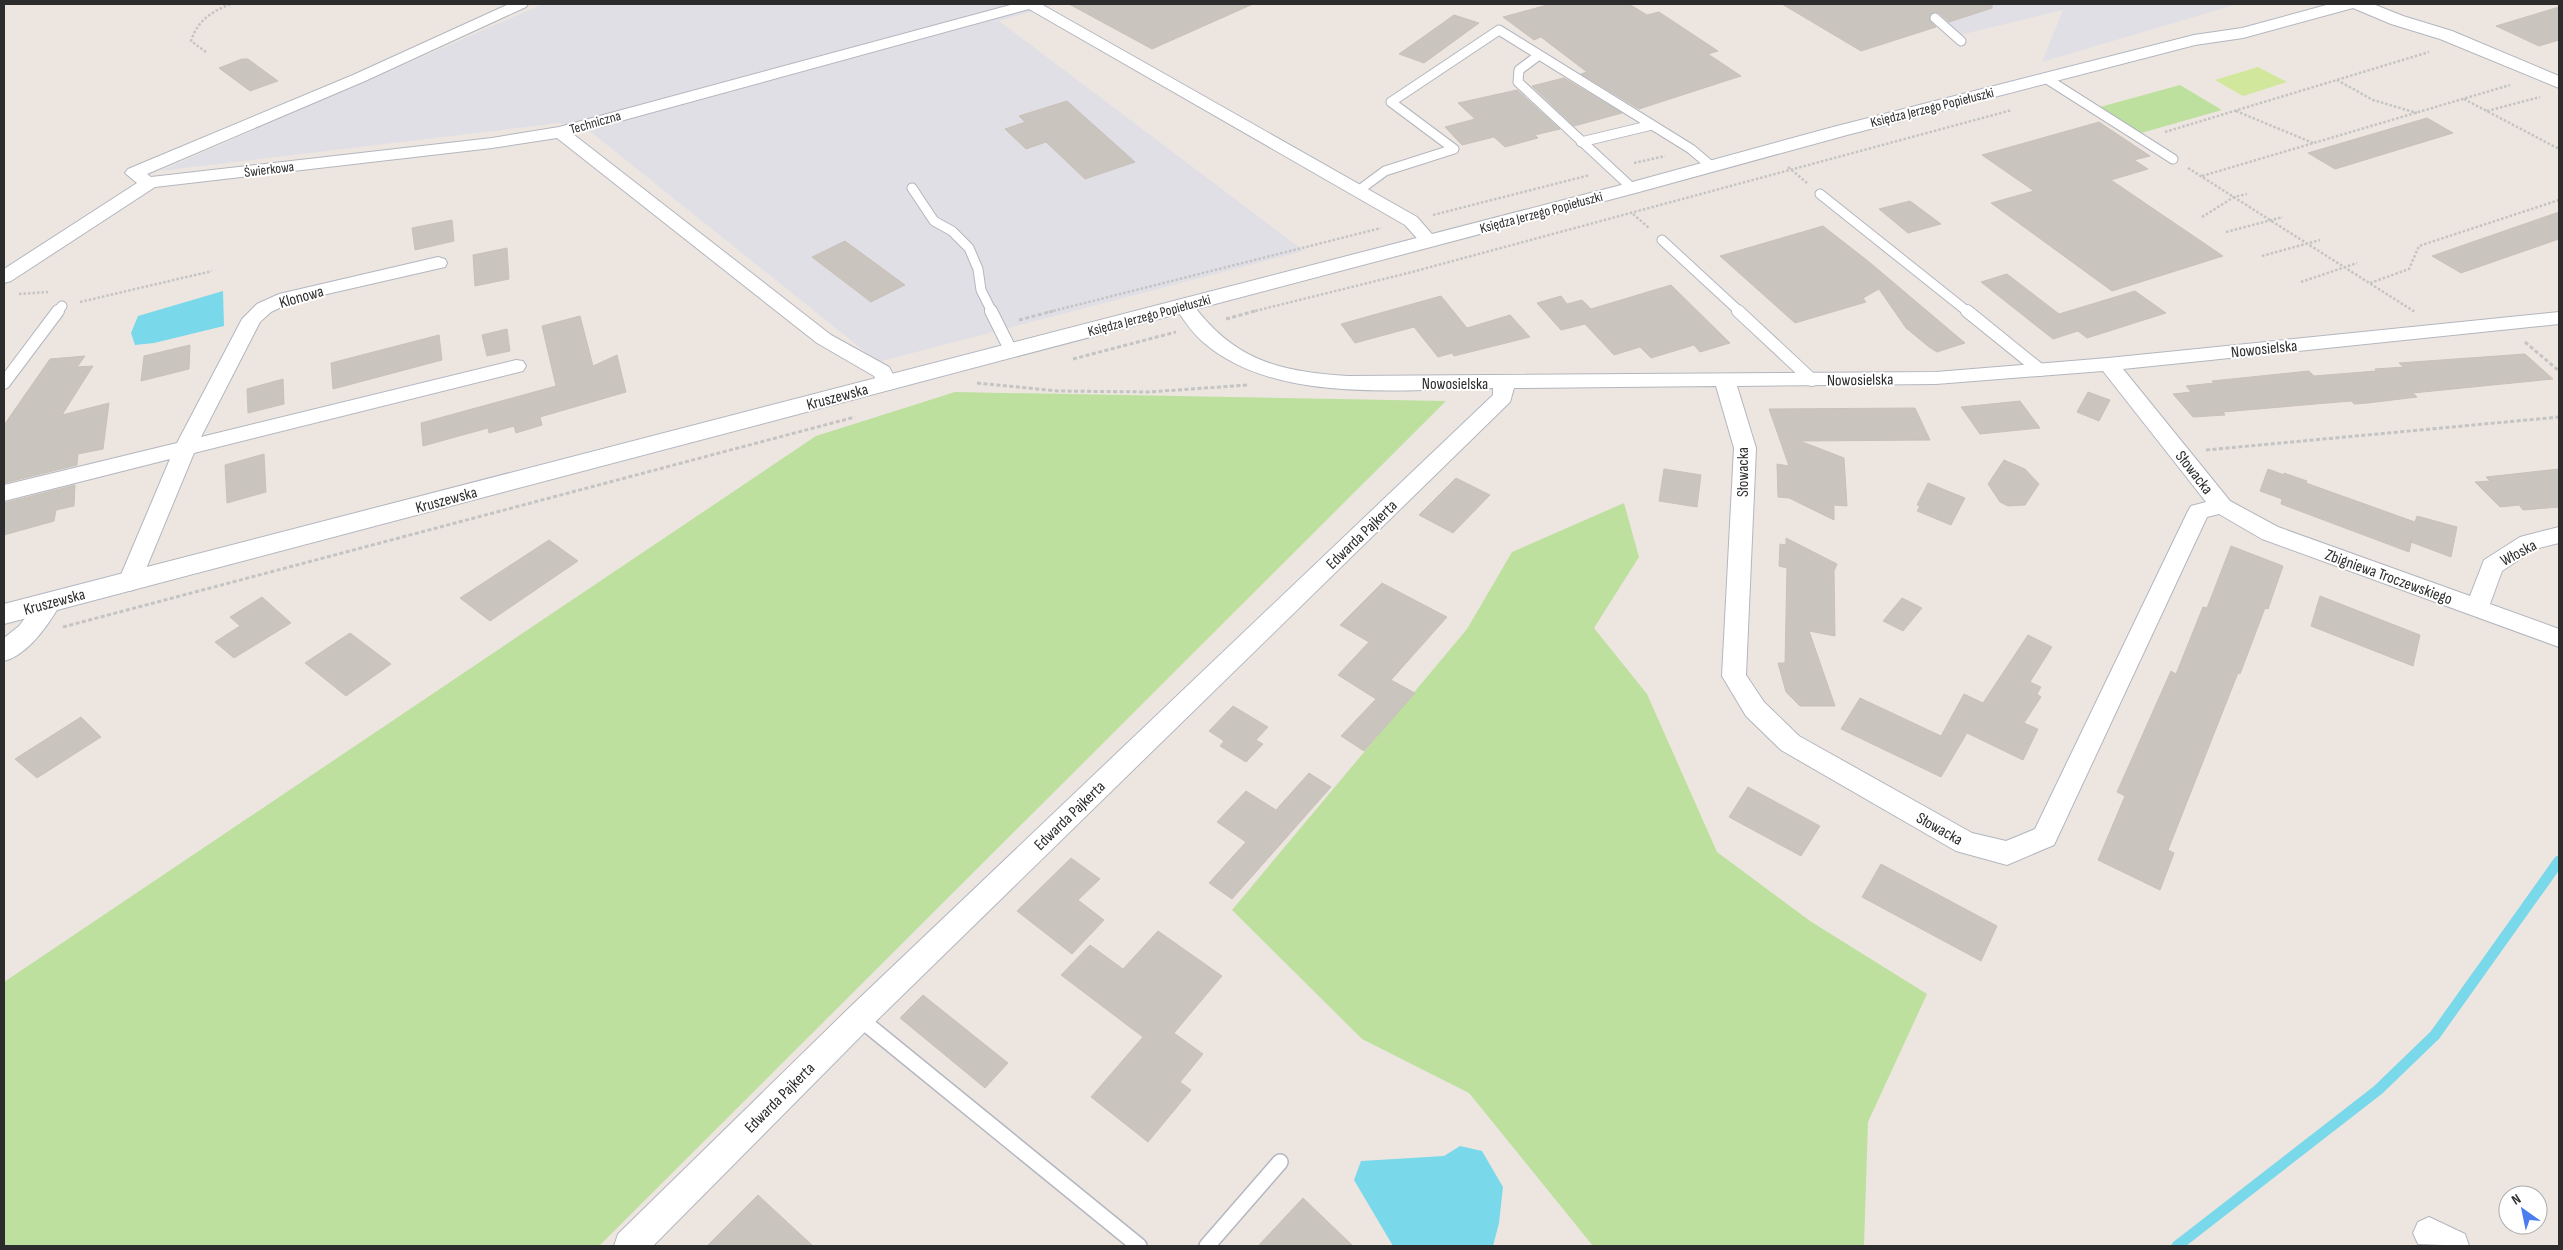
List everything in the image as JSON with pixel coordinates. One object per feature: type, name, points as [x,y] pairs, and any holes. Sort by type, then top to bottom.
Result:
[{"type":"street","points":[[150,182],[134,173],[359,78],[521,4]]},
{"type":"street","points":[[1031,4],[1411,221],[1429,241]]},
{"type":"street","name":"Techniczna","points":[[560,132],[1031,4]]},
{"type":"street","name":"Księdza Jerzego Popiełuszki","points":[[2194,40],[2245,18],[2293,4]]},
{"type":"street","name":"Księdza Jerzego Popiełuszki","points":[[888,383],[2194,40],[2243,33],[2348,4]]},
{"type":"street","points":[[2359,4],[2397,20],[2446,35]]},
{"type":"street","points":[[2385,4],[2412,15],[2446,35],[2553,89]]},
{"type":"street","name":"Świerkowa","points":[[4,277],[150,182],[492,143],[560,132]]},
{"type":"street","name":"Techniczna","points":[[560,132],[824,339],[882,372],[888,383]]},
{"type":"street","name":"Klonowa","points":[[130,582],[185,448],[252,319],[264,308],[286,298],[438,263]]},
{"type":"street","name":"Nowosielska","points":[[1184,306],[1209,338],[1257,366],[1292,377],[1348,383],[1936,378],[2108,364],[2559,318]]},
{"type":"street","name":"Słowacka","points":[[1725,381],[1745,448],[1734,676],[1754,709],[1790,743],[1966,843],[2007,853],[2045,837],[2198,512],[2222,506],[2108,364]]},
{"type":"street","points":[[4,493],[516,366]]},
{"type":"street","name":"Kruszewska","points":[[4,614],[888,383]]},
{"type":"street","name":"Edwarda Pajkerta","points":[[640,1243],[858,1018],[1503,397],[1504,383]]},
{"type":"street","name":"Zbigniewa Troczewskiego","points":[[2222,506],[2270,533],[2559,638]]},
{"type":"street","name":"Włoska","points":[[2477,608],[2492,566],[2528,543],[2559,535]]},
{"type":"street","points":[[4,652],[27,632],[49,603]]},
{"type":"lane","points":[[1935,18],[1961,41]]},
{"type":"lane","points":[[1358,190],[1385,170],[1454,150],[1391,102],[1499,30],[1691,149],[1711,166]]},
{"type":"lane","points":[[1539,55],[1519,70],[1518,82],[1632,188]]},
{"type":"lane","points":[[2047,79],[2173,159]]},
{"type":"lane","points":[[1581,142],[1652,125]]},
{"type":"lane","points":[[912,188],[934,221],[952,231],[969,248],[978,269],[981,290],[1011,351]]},
{"type":"lane","points":[[1820,194],[2040,370]]},
{"type":"lane","points":[[1662,240],[1812,380]]},
{"type":"lane","points":[[4,383],[62,306]]},
{"type":"lane","points":[[858,1018],[1139,1246]]},
{"type":"lane","points":[[1207,1246],[1280,1162]]},
{"type":"path","points":[[206,52],[190,41],[193,31],[203,19],[217,9],[231,4]]},
{"type":"path","points":[[2141,139],[2432,51]]},
{"type":"path","points":[[2337,80],[2373,100],[2417,113]]},
{"type":"path","points":[[2420,315],[2202,176],[2516,83]]},
{"type":"path","points":[[2486,111],[2553,89]]},
{"type":"path","points":[[2463,99],[2559,149]]},
{"type":"path","points":[[2236,110],[2313,143]]},
{"type":"path","points":[[1788,167],[1820,194]]},
{"type":"path","points":[[2202,217],[2234,197],[2247,194]]},
{"type":"path","points":[[2370,283],[2409,269],[2419,246],[2559,200]]},
{"type":"path","points":[[1629,210],[1662,240]]},
{"type":"path","points":[[2226,232],[2283,217]]},
{"type":"path","points":[[2262,256],[2320,240]]},
{"type":"path","points":[[2301,282],[2357,263]]},
{"type":"path","points":[[62,306],[212,271]]},
{"type":"path","points":[[11,295],[57,292],[68,296],[62,306]]},
{"type":"path","points":[[2504,324],[2559,371]]},
{"type":"path","points":[[1012,388],[1058,391],[1149,392],[1254,385]]},
{"type":"path","points":[[2179,452],[2559,417]]},
{"type":"shaded area","points":[[543,4],[1058,4],[999,21],[1304,251],[878,362],[592,133],[559,123],[160,171]]},
{"type":"shaded area","points":[[1927,4],[2238,4],[2042,62],[2063,10],[1956,36]]},
{"type":"green space","points":[[2258,67],[2287,82],[2243,96],[2215,80]]},
{"type":"green space","points":[[2180,85],[2222,110],[2141,133],[2100,107]]},
{"type":"green space","points":[[955,392],[1446,401],[599,1246],[4,1246],[4,982],[816,436]]},
{"type":"green space","points":[[1624,503],[1639,557],[1594,628],[1647,694],[1717,852],[1810,921],[1927,994],[1868,1122],[1864,1246],[1593,1246],[1469,1093],[1362,1039],[1232,910],[1467,629],[1512,552]]},
{"type":"water","points":[[223,291],[224,326],[154,343],[135,345],[131,333],[138,316]]},
{"type":"water","points":[[1460,1146],[1482,1151],[1503,1187],[1499,1223],[1493,1246],[1393,1246],[1354,1180],[1361,1161],[1444,1156]]},
{"type":"building","points":[[1069,4],[1253,4],[1152,49]]},
{"type":"building","points":[[1551,4],[1629,4],[1647,15],[1659,12],[1718,51],[1708,54],[1741,76],[1639,109],[1581,74],[1587,72],[1541,37],[1534,40],[1503,17]]},
{"type":"building","points":[[1782,4],[1992,4],[1992,8],[1949,22],[1939,13],[1934,12],[1929,20],[1936,27],[1861,51]]},
{"type":"building","points":[[2559,7],[2559,40],[2539,46],[2496,26]]},
{"type":"building","points":[[1454,15],[1479,23],[1424,63],[1399,54]]},
{"type":"building","points":[[242,59],[248,59],[278,81],[250,91],[219,68]]},
{"type":"building","points":[[1564,78],[1622,113],[1574,126],[1532,86]]},
{"type":"building","points":[[1517,90],[1560,129],[1535,135],[1538,138],[1505,147],[1494,137],[1462,145],[1445,127],[1475,119],[1458,103]]},
{"type":"building","points":[[1067,101],[1135,162],[1085,179],[1046,142],[1026,149],[1005,129],[1025,122],[1019,116]]},
{"type":"building","points":[[2427,118],[2453,133],[2335,169],[2308,153]]},
{"type":"building","points":[[2099,122],[2150,156],[2134,160],[2148,169],[2111,180],[2223,256],[2112,291],[1991,203],[2034,191],[1982,155]]},
{"type":"building","points":[[1910,201],[1941,224],[1908,233],[1879,209]]},
{"type":"building","points":[[2559,212],[2559,239],[2461,273],[2432,256]]},
{"type":"building","points":[[452,220],[454,241],[415,250],[412,228]]},
{"type":"building","points":[[1823,226],[1868,261],[1965,343],[1937,352],[1929,347],[1906,328],[1879,289],[1863,298],[1866,302],[1795,323],[1720,256]]},
{"type":"building","points":[[845,241],[905,285],[871,302],[812,257]]},
{"type":"building","points":[[507,248],[509,279],[475,286],[473,255]]},
{"type":"building","points":[[2007,274],[2059,314],[2135,291],[2166,313],[2087,338],[2078,331],[2053,339],[1981,282]]},
{"type":"building","points":[[1671,285],[1730,343],[1700,352],[1694,345],[1651,358],[1640,347],[1614,355],[1585,324],[1561,330],[1537,303],[1561,296],[1567,304],[1582,300],[1591,309]]},
{"type":"building","points":[[1441,296],[1467,328],[1510,315],[1530,337],[1454,356],[1452,353],[1438,357],[1414,327],[1355,343],[1341,324]]},
{"type":"building","points":[[580,316],[593,366],[617,355],[626,392],[540,417],[542,425],[516,433],[514,426],[489,433],[488,428],[423,446],[421,423],[556,386],[542,326]]},
{"type":"building","points":[[507,329],[510,351],[487,356],[482,335]]},
{"type":"building","points":[[439,335],[442,360],[333,389],[331,363]]},
{"type":"building","points":[[190,345],[189,369],[141,381],[144,356]]},
{"type":"building","points":[[2525,354],[2553,379],[2413,393],[2417,397],[2368,403],[2339,402],[2223,412],[2225,415],[2193,417],[2173,394],[2191,392],[2186,386],[2214,383],[2212,381],[2309,371],[2314,376],[2376,371],[2375,369],[2404,367],[2399,363]]},
{"type":"building","points":[[85,356],[77,367],[93,366],[62,415],[109,403],[103,449],[78,454],[77,465],[4,483],[4,425],[50,359]]},
{"type":"building","points":[[283,379],[284,404],[248,413],[247,389]]},
{"type":"building","points":[[2088,392],[2110,400],[2099,421],[2077,412]]},
{"type":"building","points":[[2020,401],[2040,428],[1980,434],[1961,407]]},
{"type":"building","points":[[1915,408],[1930,440],[1800,441],[1844,458],[1847,506],[1834,505],[1834,520],[1789,498],[1778,497],[1777,464],[1789,466],[1769,409]]},
{"type":"building","points":[[264,454],[266,492],[227,503],[225,465]]},
{"type":"building","points":[[2004,460],[2025,469],[2039,484],[2025,505],[2008,506],[2000,502],[1988,484]]},
{"type":"building","points":[[1664,469],[1701,475],[1697,507],[1659,501]]},
{"type":"building","points":[[2268,469],[2307,481],[2306,483],[2415,522],[2417,516],[2457,527],[2451,557],[2411,542],[2409,552],[2281,504],[2282,499],[2260,491]]},
{"type":"building","points":[[2559,469],[2559,507],[2523,510],[2519,505],[2500,507],[2475,482],[2490,481],[2486,477]]},
{"type":"building","points":[[1456,478],[1490,495],[1453,533],[1419,515]]},
{"type":"building","points":[[1928,483],[1965,498],[1951,525],[1917,511],[1920,506],[1917,505]]},
{"type":"building","points":[[75,485],[74,506],[56,510],[54,521],[4,535],[4,503]]},
{"type":"building","points":[[1786,538],[1837,564],[1834,571],[1835,636],[1809,631],[1835,706],[1800,706],[1786,692],[1778,663],[1785,663],[1787,568],[1779,566],[1780,544],[1786,545]]},
{"type":"building","points":[[549,540],[578,561],[490,621],[460,598]]},
{"type":"building","points":[[2231,546],[2283,566],[2268,609],[2265,608],[2240,674],[2238,673],[2168,850],[2174,853],[2160,890],[2098,860],[2125,796],[2117,792],[2171,671],[2176,674],[2203,607],[2207,608]]},
{"type":"building","points":[[1382,583],[1447,617],[1391,680],[1415,693],[1364,751],[1341,736],[1376,699],[1338,675],[1369,642],[1340,625]]},
{"type":"building","points":[[2320,596],[2420,635],[2413,666],[2311,626]]},
{"type":"building","points":[[262,597],[291,623],[234,658],[215,642],[240,626],[230,617]]},
{"type":"building","points":[[1902,598],[1922,608],[1903,631],[1883,621]]},
{"type":"building","points":[[350,633],[391,664],[346,696],[305,663]]},
{"type":"building","points":[[2028,635],[2052,647],[2030,682],[2041,687],[2037,694],[2041,697],[2024,723],[2038,729],[2023,760],[1967,733],[1941,777],[1841,729],[1860,698],[1941,736],[1964,694],[1983,703]]},
{"type":"building","points":[[1233,706],[1268,727],[1256,740],[1263,744],[1246,762],[1220,746],[1224,741],[1209,731]]},
{"type":"building","points":[[81,717],[101,737],[37,778],[15,759]]},
{"type":"building","points":[[1309,773],[1331,787],[1232,899],[1209,883],[1246,842],[1217,822],[1246,791],[1276,810]]},
{"type":"building","points":[[1748,787],[1820,826],[1801,856],[1729,817]]},
{"type":"building","points":[[1071,858],[1100,879],[1078,900],[1104,920],[1072,954],[1017,911]]},
{"type":"building","points":[[1881,864],[1997,926],[1981,961],[1862,897]]},
{"type":"building","points":[[1158,931],[1222,976],[1174,1033],[1203,1054],[1180,1082],[1191,1090],[1148,1142],[1091,1097],[1143,1037],[1061,975],[1090,945],[1123,969]]},
{"type":"building","points":[[923,995],[1008,1063],[985,1088],[900,1018]]},
{"type":"building","points":[[758,1195],[813,1246],[707,1246]]},
{"type":"building","points":[[1303,1198],[1353,1246],[1258,1246]]},
{"type":"waterway","points":[[2177,1246],[2378,1090],[2435,1035],[2559,861]]}]
